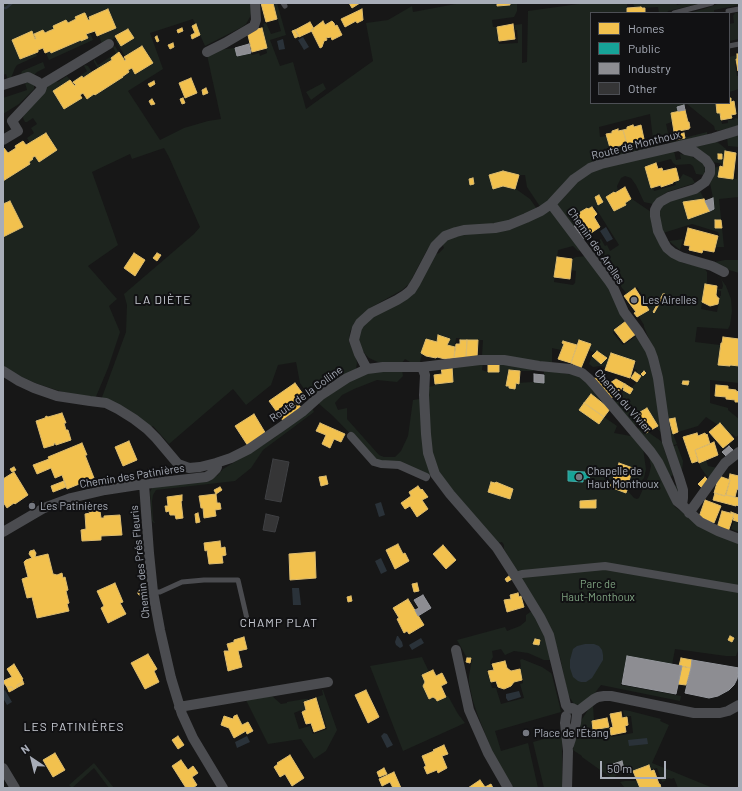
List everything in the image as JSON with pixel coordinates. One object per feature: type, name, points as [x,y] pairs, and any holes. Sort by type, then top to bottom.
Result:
[{"type":"street","points":[[207,52],[254,26],[256,20],[255,3]]},
{"type":"street","points":[[41,85],[109,44]]},
{"type":"street","points":[[3,85],[28,77],[32,78],[41,85]]},
{"type":"street","points":[[3,140],[18,131],[12,121],[41,90],[41,85]]},
{"type":"street","name":"Route de Monthoux","points":[[367,369],[354,340],[355,333],[360,323],[371,313],[397,300],[411,290],[435,246],[445,236],[460,231],[495,228],[509,225],[526,218],[541,211],[551,204],[574,179],[590,168],[601,164],[680,146],[739,130]]},
{"type":"street","points":[[680,146],[686,150],[695,152],[706,160],[710,166],[710,173],[704,182],[695,189],[669,197],[660,202],[655,210],[658,231],[667,248],[673,253],[681,257],[718,268],[724,272]]},
{"type":"street","name":"Chemin des Arelles","points":[[551,204],[609,281],[624,312],[650,350],[658,378],[667,442],[683,490],[682,505]]},
{"type":"street","name":"Chemin du Vivier","points":[[422,367],[480,360],[504,360],[539,366],[570,369],[580,372],[589,379],[651,452],[658,462],[677,501],[700,522],[739,539]]},
{"type":"street","name":"Route de la Colline","points":[[3,371],[34,388],[57,396],[106,403],[118,409],[147,429],[178,464],[193,468],[216,463],[249,449],[267,438],[302,412],[321,395],[347,378],[367,369],[383,367],[422,367]]},
{"type":"street","points":[[422,367],[425,374],[425,410],[428,453],[435,474],[439,481],[497,548],[540,617],[549,636],[566,705],[576,722],[568,751],[567,788]]},
{"type":"street","points":[[350,436],[374,462],[380,464],[399,465],[426,477]]},
{"type":"street","points":[[689,513],[724,463],[739,452]]},
{"type":"street","name":"Chemin des Patinières","points":[[3,532],[44,508],[71,498],[105,490],[206,477],[216,469],[216,463]]},
{"type":"street","name":"Chemin des Prés Fleuris","points":[[144,484],[153,592],[166,658],[179,707],[193,738],[223,788]]},
{"type":"street","points":[[515,576],[522,574],[605,566],[739,589]]},
{"type":"street","points":[[456,650],[469,710],[488,753],[508,788]]},
{"type":"street","points":[[179,707],[328,682]]},
{"type":"street","points":[[572,713],[594,699],[604,696],[611,696],[694,713],[728,712],[739,705]]},
{"type":"street","points":[[3,768],[15,788]]},
{"type":"lane","points":[[678,12],[712,3]]},
{"type":"lane","points":[[728,11],[739,9]]},
{"type":"lane","points":[[153,592],[160,592],[182,582],[204,580],[238,580],[248,623]]},
{"type":"green space","points":[[3,3],[250,3],[251,12],[246,24],[205,46],[193,19],[150,33],[163,69],[128,91],[160,140],[184,128],[221,119],[207,55],[216,50],[235,48],[237,56],[259,53],[260,56],[267,53],[262,28],[264,27],[263,24],[266,23],[271,34],[281,31],[273,3],[277,3],[286,35],[270,40],[280,66],[293,62],[306,109],[373,61],[366,23],[388,20],[412,6],[413,12],[461,3],[497,3],[497,6],[517,3],[517,11],[514,17],[492,20],[493,27],[497,27],[499,44],[518,43],[517,30],[515,30],[514,25],[522,24],[522,63],[527,62],[528,11],[586,3],[627,3],[627,12],[590,12],[590,104],[687,104],[677,107],[678,111],[671,113],[672,122],[666,124],[668,133],[674,132],[676,140],[707,132],[707,135],[673,143],[658,137],[653,139],[650,114],[599,127],[600,137],[607,136],[610,148],[644,139],[648,147],[659,145],[658,148],[600,161],[600,168],[674,151],[676,160],[681,159],[680,154],[691,156],[700,160],[704,164],[705,170],[704,175],[696,174],[693,166],[690,164],[676,165],[671,159],[645,166],[651,188],[653,187],[654,191],[676,185],[675,181],[679,180],[683,174],[692,178],[695,183],[667,192],[655,200],[653,204],[644,202],[631,178],[625,176],[621,178],[617,186],[618,191],[606,197],[614,211],[626,205],[625,203],[632,199],[651,212],[651,220],[656,238],[667,253],[683,263],[703,267],[707,272],[707,285],[705,285],[701,309],[717,312],[721,291],[717,289],[722,289],[722,281],[726,286],[731,299],[732,311],[728,329],[697,327],[695,342],[720,345],[719,365],[739,366],[739,383],[710,380],[710,403],[728,408],[728,410],[739,419],[739,435],[736,437],[732,434],[730,435],[720,423],[718,425],[706,417],[698,426],[678,432],[674,418],[669,419],[677,444],[672,446],[669,439],[659,367],[644,325],[639,317],[649,310],[647,308],[649,306],[637,287],[627,294],[615,280],[612,281],[589,247],[601,239],[610,251],[619,245],[595,207],[587,208],[577,214],[580,222],[574,226],[581,236],[579,237],[581,240],[578,245],[582,250],[578,251],[573,246],[558,250],[554,282],[573,285],[575,283],[576,271],[571,270],[572,259],[576,257],[587,256],[601,275],[626,320],[614,329],[613,333],[623,345],[636,336],[640,337],[653,368],[657,380],[664,436],[656,427],[658,426],[647,408],[635,415],[640,423],[633,426],[614,401],[625,390],[631,393],[633,389],[631,388],[641,377],[636,373],[637,370],[634,369],[636,362],[611,354],[606,367],[593,367],[589,364],[592,356],[601,363],[606,358],[597,351],[595,353],[589,350],[591,344],[579,340],[577,345],[563,341],[562,343],[564,344],[561,350],[552,348],[552,363],[496,356],[482,356],[483,340],[460,340],[460,338],[456,338],[455,347],[447,345],[449,339],[438,335],[437,342],[426,339],[421,353],[420,362],[410,362],[405,359],[402,363],[380,363],[369,358],[365,354],[357,341],[358,334],[364,322],[370,316],[393,306],[412,295],[433,255],[439,253],[444,248],[442,243],[448,238],[454,234],[489,233],[509,228],[550,209],[542,205],[541,208],[527,187],[525,175],[519,175],[516,189],[530,199],[537,209],[510,221],[489,226],[454,228],[442,234],[427,250],[409,284],[402,290],[370,308],[354,323],[350,332],[349,342],[356,357],[356,369],[324,389],[312,400],[300,383],[296,362],[278,365],[271,385],[246,405],[233,389],[169,444],[153,426],[150,428],[122,407],[101,400],[126,332],[127,305],[124,294],[194,234],[200,227],[164,148],[132,159],[130,154],[92,172],[118,245],[88,266],[117,299],[109,306],[120,332],[108,368],[95,399],[78,397],[35,383],[13,373],[3,366],[3,237],[23,227],[10,201],[3,204],[3,181],[30,164],[29,162],[35,156],[39,161],[57,150],[46,133],[30,143],[27,138],[34,133],[31,128],[37,124],[33,118],[25,122],[23,118],[24,113],[28,107],[46,90],[46,87],[67,76],[70,80],[53,91],[64,109],[80,99],[85,97],[87,99],[94,94],[95,95],[129,72],[128,70],[132,68],[136,74],[152,63],[142,46],[125,56],[115,40],[117,39],[121,46],[133,38],[128,29],[109,42],[102,44],[99,36],[116,28],[108,9],[89,17],[90,20],[88,20],[84,13],[68,23],[66,21],[53,26],[54,29],[45,33],[43,30],[34,34],[36,39],[32,32],[12,40],[20,59],[36,53],[37,56],[17,65],[11,78],[8,80],[6,74],[3,75]]},
{"type":"green space","points":[[633,3],[676,3],[677,5],[687,3],[703,3],[668,12],[659,12],[658,7],[634,7]]},
{"type":"green space","points":[[720,3],[739,3],[739,5],[714,10],[714,12],[693,12]]},
{"type":"green space","points":[[739,12],[739,39],[730,41],[730,24],[734,23],[733,16],[735,13]]},
{"type":"green space","points":[[90,33],[93,40],[49,60],[46,53],[50,51],[51,53],[81,40],[82,41],[88,38],[86,34]]},
{"type":"green space","points":[[115,46],[119,53],[111,58],[112,60],[98,69],[94,59],[98,65],[116,53],[113,47]]},
{"type":"green space","points":[[737,55],[737,63],[735,64],[737,76],[739,76],[739,89],[730,92],[730,57]]},
{"type":"green space","points":[[43,62],[45,68],[34,75],[21,74],[22,71]]},
{"type":"green space","points":[[84,66],[88,66],[92,72],[83,78],[82,76],[74,81],[87,71]]},
{"type":"green space","points":[[28,82],[34,85],[34,89],[19,104],[3,114],[3,98],[27,90],[25,83]]},
{"type":"green space","points":[[323,83],[326,89],[311,100],[306,92]]},
{"type":"green space","points":[[687,104],[716,104],[717,113],[720,113],[722,124],[728,123],[728,120],[734,120],[735,118],[739,119],[739,126],[717,131],[715,130],[714,126]]},
{"type":"green space","points":[[739,134],[739,147],[728,146],[727,137]]},
{"type":"green space","points":[[715,140],[726,149],[724,164],[712,162],[691,148]]},
{"type":"green space","points":[[739,158],[739,197],[719,199],[724,247],[716,247],[719,236],[718,232],[692,224],[663,233],[660,225],[660,211],[664,203],[700,191],[704,199],[683,202],[688,219],[709,211],[713,198],[710,183],[713,168],[720,166],[719,177],[737,179]]},
{"type":"green space","points":[[683,239],[680,250],[669,241],[677,240]]},
{"type":"green space","points":[[739,260],[739,273],[726,269],[715,262]]},
{"type":"green space","name":"Parc de Haut-Monthoux","points":[[483,362],[482,370],[488,372],[499,372],[499,363],[534,368],[533,371],[509,370],[507,386],[516,383],[544,383],[544,370],[580,376],[610,409],[591,394],[579,410],[599,424],[604,417],[617,426],[614,433],[631,436],[643,448],[646,469],[644,478],[636,484],[635,481],[629,479],[633,468],[620,463],[610,487],[627,490],[634,498],[639,498],[649,475],[651,466],[649,457],[655,463],[675,507],[698,523],[739,542],[739,648],[736,656],[675,649],[672,665],[627,656],[621,685],[681,696],[680,701],[601,685],[594,694],[581,704],[574,704],[568,695],[560,657],[554,639],[504,549],[502,542],[497,543],[431,476],[375,459],[333,416],[318,403],[349,381],[369,373],[402,370],[403,376],[397,382],[377,380],[342,395],[335,403],[338,410],[347,408],[347,419],[379,455],[384,457],[395,457],[401,451],[408,436],[413,400],[426,398],[428,387],[434,386],[435,384],[453,382],[452,366]]},
{"type":"green space","points":[[312,408],[314,412],[263,450],[251,468],[235,481],[156,490],[152,501],[153,520],[155,523],[152,521],[150,492],[152,488],[215,474],[217,476],[223,469],[274,438]]},
{"type":"green space","points":[[642,426],[663,444],[673,475],[670,477],[674,485],[678,486],[680,492],[677,492],[636,430]]},
{"type":"green space","points":[[677,445],[683,461],[681,472],[672,447]]},
{"type":"green space","points":[[706,460],[708,466],[718,468],[709,478],[699,463]]},
{"type":"green space","points":[[734,520],[739,522],[739,532],[731,529]]},
{"type":"green space","points":[[533,610],[544,632],[551,660],[544,660],[528,653],[514,651],[505,655],[501,649],[492,651],[493,657],[490,662],[492,669],[487,670],[492,688],[496,688],[501,704],[524,698],[520,684],[523,683],[520,660],[522,659],[542,667],[552,675],[559,703],[561,712],[495,731],[501,751],[528,743],[538,788],[514,788],[493,753],[478,716],[469,683],[472,659],[467,658],[457,640],[505,627],[507,631],[520,626],[526,621],[526,615]]},
{"type":"green space","points":[[422,657],[429,672],[423,686],[429,699],[433,697],[437,701],[448,696],[465,723],[403,751],[370,666]]},
{"type":"green space","points":[[322,690],[337,730],[326,751],[314,759],[301,739],[268,744],[246,700],[272,696],[281,704],[308,699],[308,701],[303,703],[306,710],[301,710],[294,713],[299,729],[310,726],[313,734],[327,729],[317,697],[323,695]]},
{"type":"green space","points":[[593,705],[593,730],[609,727],[611,737],[633,733],[631,716],[624,717],[623,710],[661,719],[660,721],[669,725],[652,763],[713,788],[678,788],[674,778],[666,779],[662,782],[657,768],[629,775],[626,774],[621,761],[613,764],[617,775],[610,777],[573,750],[580,722]]},
{"type":"green space","points":[[562,734],[562,788],[544,788],[533,742]]},
{"type":"green space","points":[[94,763],[114,788],[109,788],[94,768],[72,788],[69,785]]},
{"type":"green space","points":[[637,781],[640,788],[625,788],[620,782]]},
{"type":"shaded area","points":[[303,37],[309,47],[304,50],[298,40]]},
{"type":"shaded area","points":[[283,39],[285,49],[279,50],[277,41]]},
{"type":"shaded area","points":[[606,227],[613,239],[607,242],[600,231]]},
{"type":"shaded area","points":[[381,502],[385,515],[379,517],[375,504]]},
{"type":"shaded area","points":[[381,558],[387,571],[381,574],[375,561]]},
{"type":"shaded area","points":[[292,588],[299,588],[301,605],[293,605]]},
{"type":"shaded area","points":[[397,636],[402,642],[403,646],[400,648],[395,642]]},
{"type":"shaded area","points":[[421,638],[424,643],[412,650],[409,645]]},
{"type":"shaded area","points":[[594,644],[599,646],[602,650],[603,660],[592,678],[586,682],[581,682],[573,677],[570,668],[570,660],[573,649],[577,646]]},
{"type":"shaded area","points":[[5,690],[12,702],[7,705],[3,698],[3,691]]},
{"type":"shaded area","points":[[519,691],[521,697],[508,701],[506,694]]},
{"type":"shaded area","points":[[384,733],[387,734],[393,745],[387,748],[381,736]]},
{"type":"shaded area","points":[[247,736],[250,742],[237,748],[235,742]]},
{"type":"shaded area","points":[[647,738],[648,744],[629,746],[628,740]]},
{"type":"building: Homes","points":[[261,3],[273,3],[277,19],[266,22]]},
{"type":"building: Homes","points":[[349,3],[360,3],[352,8]]},
{"type":"building: Homes","points":[[497,3],[510,3],[510,5],[497,6]]},
{"type":"building: Homes","points":[[641,7],[645,8],[645,12],[627,12],[627,8]]},
{"type":"building: Homes","points":[[108,9],[116,28],[97,36],[95,31],[86,34],[88,38],[51,53],[50,51],[45,53],[43,48],[38,50],[38,52],[20,59],[12,40],[32,31],[36,39],[34,34],[43,30],[45,33],[54,29],[53,26],[66,20],[68,23],[76,19],[75,17],[85,13],[88,20],[90,20],[89,17]]},
{"type":"building: Homes","points":[[362,9],[363,20],[357,23],[356,21],[345,27],[341,19]]},
{"type":"building: Homes","points":[[323,21],[325,25],[332,21],[335,26],[337,25],[342,35],[332,40],[331,37],[326,38],[327,40],[324,41],[322,47],[320,48],[311,30]]},
{"type":"building: Homes","points":[[310,22],[314,29],[299,37],[295,30]]},
{"type":"building: Homes","points":[[196,24],[200,35],[192,39],[191,35],[195,33],[192,26]]},
{"type":"building: Homes","points":[[513,24],[515,39],[499,41],[497,27]]},
{"type":"building: Homes","points":[[182,28],[183,31],[178,33],[177,30]]},
{"type":"building: Homes","points":[[262,28],[267,48],[252,52],[247,31]]},
{"type":"building: Homes","points":[[128,29],[134,38],[121,46],[115,36]]},
{"type":"building: Homes","points":[[295,30],[299,36],[295,38],[292,31]]},
{"type":"building: Homes","points":[[157,36],[159,41],[157,42],[155,37]]},
{"type":"building: Homes","points":[[173,43],[174,47],[170,49],[168,45]]},
{"type":"building: Homes","points":[[142,46],[153,63],[135,74],[132,68],[128,70],[129,72],[123,77],[87,99],[83,93],[80,95],[82,98],[64,109],[53,91],[70,80],[75,86],[76,85],[73,82],[82,76],[83,78],[112,60],[111,58],[119,52],[125,61],[126,60],[124,57]]},
{"type":"building: Homes","points":[[737,54],[739,54],[738,71],[736,59]]},
{"type":"building: Homes","points":[[191,78],[197,93],[185,98],[179,83]]},
{"type":"building: Homes","points":[[154,81],[155,84],[150,87],[148,84]]},
{"type":"building: Homes","points":[[206,88],[208,93],[203,95],[202,90]]},
{"type":"building: Homes","points":[[183,98],[185,103],[182,104],[180,99]]},
{"type":"building: Homes","points":[[730,98],[731,102],[734,101],[736,114],[731,115],[732,118],[721,120],[720,113],[717,113],[716,104],[730,104]]},
{"type":"building: Homes","points":[[152,99],[155,104],[151,105],[149,101]]},
{"type":"building: Homes","points":[[685,110],[690,128],[674,132],[671,113]]},
{"type":"building: Homes","points":[[633,125],[634,127],[641,125],[644,139],[627,144],[623,130]]},
{"type":"building: Homes","points":[[618,129],[618,131],[623,130],[627,144],[610,148],[606,134],[612,133],[612,131]]},
{"type":"building: Homes","points":[[46,133],[57,150],[39,162],[35,156],[29,162],[30,164],[3,181],[3,149],[4,148],[8,153],[23,141],[26,145]]},
{"type":"building: Homes","points":[[684,133],[685,138],[676,140],[675,135]]},
{"type":"building: Homes","points":[[725,151],[736,153],[733,179],[718,177],[720,166],[723,167]]},
{"type":"building: Homes","points":[[718,154],[722,154],[722,159],[718,159]]},
{"type":"building: Homes","points":[[656,163],[658,169],[662,168],[663,171],[676,168],[679,180],[661,187],[661,185],[651,188],[645,167]]},
{"type":"building: Homes","points":[[503,171],[519,175],[515,189],[503,186],[493,189],[489,175]]},
{"type":"building: Homes","points":[[473,178],[474,184],[470,185],[469,179]]},
{"type":"building: Homes","points":[[625,187],[631,199],[625,203],[626,205],[614,211],[606,197]]},
{"type":"building: Homes","points":[[599,195],[603,202],[598,205],[595,197]]},
{"type":"building: Homes","points":[[704,199],[710,211],[688,219],[683,202]]},
{"type":"building: Homes","points":[[10,201],[23,227],[3,237],[3,204]]},
{"type":"building: Homes","points":[[592,207],[597,214],[594,217],[600,227],[588,235],[577,217],[577,214],[587,208]]},
{"type":"building: Homes","points":[[715,220],[721,220],[722,228],[715,228]]},
{"type":"building: Homes","points":[[688,228],[718,236],[714,252],[703,250],[702,253],[689,250],[690,246],[684,245]]},
{"type":"building: Homes","points":[[134,253],[145,260],[135,276],[124,268]]},
{"type":"building: Homes","points":[[157,253],[161,255],[157,261],[153,258]]},
{"type":"building: Homes","points":[[557,257],[572,259],[570,279],[554,277]]},
{"type":"building: Homes","points":[[705,284],[717,286],[716,295],[719,298],[718,304],[710,306],[702,302]]},
{"type":"building: Homes","name":"Les Airelles","points":[[635,288],[649,310],[637,317],[634,313],[636,312],[624,296]]},
{"type":"building: Homes","points":[[663,294],[665,294],[654,313],[653,312]]},
{"type":"building: Homes","points":[[626,321],[636,334],[624,343],[614,330]]},
{"type":"building: Homes","points":[[438,335],[450,339],[447,345],[455,347],[454,358],[436,358],[426,356],[421,353],[426,339],[437,342]]},
{"type":"building: Homes","points":[[723,337],[739,339],[739,366],[718,365]]},
{"type":"building: Homes","points":[[460,340],[467,340],[466,358],[454,358],[456,344],[460,344]]},
{"type":"building: Homes","points":[[467,340],[478,340],[477,358],[466,358]]},
{"type":"building: Homes","points":[[579,340],[591,344],[581,368],[571,363]]},
{"type":"building: Homes","points":[[563,341],[577,345],[571,363],[558,359],[564,344],[562,343]]},
{"type":"building: Homes","points":[[597,351],[607,358],[601,364],[592,356]]},
{"type":"building: Homes","points":[[611,353],[635,361],[630,378],[605,370]]},
{"type":"building: Homes","points":[[488,361],[499,362],[499,372],[488,372]]},
{"type":"building: Homes","points":[[452,366],[453,382],[435,384],[434,375],[442,374],[441,367]]},
{"type":"building: Homes","points":[[509,370],[520,371],[519,384],[516,383],[515,389],[506,386]]},
{"type":"building: Homes","points":[[644,371],[646,373],[643,376],[641,374]]},
{"type":"building: Homes","points":[[635,372],[641,376],[637,382],[631,378]]},
{"type":"building: Homes","points":[[598,374],[610,383],[616,379],[625,384],[619,392],[617,390],[611,399],[594,379]]},
{"type":"building: Homes","points":[[683,381],[689,381],[688,385],[682,384]]},
{"type":"building: Homes","points":[[295,383],[303,394],[295,399],[302,409],[284,422],[269,401]]},
{"type":"building: Homes","points":[[625,384],[633,389],[630,394],[623,390]]},
{"type":"building: Homes","points":[[716,385],[728,386],[728,389],[739,392],[739,402],[726,399],[726,397],[715,396]]},
{"type":"building: Homes","points":[[591,394],[610,409],[604,417],[584,403]]},
{"type":"building: Homes","points":[[584,403],[604,417],[599,424],[579,410]]},
{"type":"building: Homes","points":[[647,408],[658,426],[646,433],[635,415]]},
{"type":"building: Homes","points":[[62,413],[66,423],[64,423],[66,430],[68,430],[71,440],[56,445],[54,443],[54,445],[44,448],[36,421],[45,418],[46,416],[48,417]]},
{"type":"building: Homes","points":[[254,414],[266,434],[248,446],[235,426]]},
{"type":"building: Homes","points":[[675,418],[678,432],[673,434],[669,419]]},
{"type":"building: Homes","points":[[320,423],[345,434],[341,442],[334,439],[330,448],[322,444],[326,435],[316,431]]},
{"type":"building: Homes","points":[[720,423],[734,439],[723,448],[709,432]]},
{"type":"building: Homes","points":[[697,433],[698,436],[705,433],[706,435],[707,434],[710,444],[695,450],[698,461],[692,463],[683,437]]},
{"type":"building: Homes","points":[[129,441],[137,460],[123,466],[115,447]]},
{"type":"building: Homes","points":[[714,442],[718,455],[699,463],[695,450]]},
{"type":"building: Homes","points":[[82,443],[94,478],[67,489],[62,475],[55,478],[51,468],[37,474],[33,465]]},
{"type":"building: Homes","points":[[619,463],[633,468],[626,493],[610,487]]},
{"type":"building: Homes","points":[[14,467],[16,470],[12,472],[10,469]]},
{"type":"building: Homes","points":[[149,469],[153,470],[152,474],[148,473]]},
{"type":"building: Homes","points":[[14,472],[28,495],[7,508],[3,502],[3,479]]},
{"type":"building: Homes","points":[[730,474],[739,476],[739,490],[737,489],[735,497],[726,495]]},
{"type":"building: Homes","points":[[326,476],[328,484],[321,486],[319,477]]},
{"type":"building: Homes","points":[[719,476],[730,480],[725,496],[714,493]]},
{"type":"building: Homes","points":[[705,477],[709,481],[702,488],[698,484]]},
{"type":"building: Homes","points":[[64,481],[66,487],[53,492],[51,486]]},
{"type":"building: Homes","points":[[491,482],[496,482],[513,489],[510,499],[488,492]]},
{"type":"building: Homes","points":[[87,484],[88,487],[83,488],[82,485]]},
{"type":"building: Homes","points":[[418,486],[428,497],[422,500],[428,509],[417,517],[410,506],[405,509],[401,503],[411,496],[409,492]]},
{"type":"building: Homes","points":[[220,487],[222,490],[216,494],[214,490]]},
{"type":"building: Homes","points":[[715,493],[739,498],[739,506],[713,500]]},
{"type":"building: Homes","points":[[216,494],[217,503],[220,503],[221,509],[215,510],[216,516],[204,518],[203,508],[201,508],[199,496]]},
{"type":"building: Homes","points":[[182,495],[181,501],[183,518],[176,519],[175,515],[170,515],[169,511],[166,512],[165,506],[168,506],[167,497]]},
{"type":"building: Homes","points":[[596,500],[596,508],[580,508],[580,501]]},
{"type":"building: Homes","points":[[705,500],[721,506],[714,523],[699,517]]},
{"type":"building: Homes","name":"Les Patinières","points":[[33,502],[35,506],[30,509],[28,506]]},
{"type":"building: Homes","points":[[89,511],[100,511],[101,518],[104,518],[104,516],[120,515],[122,535],[101,536],[101,540],[82,541],[81,530],[86,529],[85,514],[90,513]]},
{"type":"building: Homes","points":[[722,511],[734,514],[728,532],[717,528]]},
{"type":"building: Homes","points":[[731,512],[739,515],[739,522],[733,520],[734,514]]},
{"type":"building: Homes","points":[[198,513],[200,522],[196,523],[195,514]]},
{"type":"building: Homes","points":[[220,541],[221,548],[225,547],[226,555],[222,556],[223,563],[209,564],[207,550],[205,551],[204,543]]},
{"type":"building: Homes","points":[[398,544],[403,554],[405,553],[409,561],[395,569],[386,550]]},
{"type":"building: Homes","points":[[443,545],[456,560],[446,569],[433,554]]},
{"type":"building: Homes","points":[[34,550],[36,553],[35,557],[48,554],[53,574],[57,575],[62,573],[63,578],[65,577],[68,590],[66,591],[69,611],[37,618],[32,597],[27,598],[22,579],[28,577],[24,562],[32,558],[29,554],[30,551]]},
{"type":"building: Homes","points":[[315,552],[316,578],[290,580],[289,554]]},
{"type":"building: Homes","points":[[510,575],[512,579],[507,582],[505,579]]},
{"type":"building: Homes","points":[[115,583],[123,602],[120,603],[126,614],[108,623],[101,608],[104,606],[97,591]]},
{"type":"building: Homes","points":[[417,583],[419,591],[414,592],[412,584]]},
{"type":"building: Homes","points":[[138,591],[144,594],[143,597],[138,594]]},
{"type":"building: Homes","points":[[518,593],[519,597],[521,596],[524,607],[507,612],[504,600],[511,599],[510,595]]},
{"type":"building: Homes","points":[[351,596],[352,601],[348,602],[347,597]]},
{"type":"building: Homes","points":[[408,599],[424,625],[409,634],[407,631],[404,633],[397,619],[399,618],[393,608]]},
{"type":"building: Homes","points":[[730,636],[734,638],[732,642],[728,640]]},
{"type":"building: Homes","points":[[244,637],[247,649],[238,651],[242,667],[228,671],[224,651],[229,651],[227,644]]},
{"type":"building: Homes","points":[[535,639],[540,640],[539,645],[533,644]]},
{"type":"building: Homes","points":[[148,654],[157,669],[154,671],[159,682],[145,689],[131,663]]},
{"type":"building: Homes","points":[[467,658],[471,658],[470,663],[466,662]]},
{"type":"building: Homes","points":[[681,658],[692,660],[691,668],[679,666]]},
{"type":"building: Homes","points":[[505,661],[507,668],[511,671],[520,669],[522,680],[514,682],[511,686],[504,689],[498,687],[496,681],[491,682],[488,671],[494,670],[492,664]]},
{"type":"building: Homes","points":[[14,664],[23,679],[23,682],[17,685],[18,687],[13,690],[12,687],[7,687],[3,682],[12,677],[7,669]]},
{"type":"building: Homes","points":[[682,666],[691,668],[686,685],[678,684]]},
{"type":"building: Homes","points":[[433,670],[436,676],[442,673],[447,683],[441,686],[446,697],[437,701],[433,697],[429,699],[423,686],[425,682],[422,675]]},
{"type":"building: Homes","points":[[23,682],[24,684],[18,687],[17,685]]},
{"type":"building: Homes","points":[[7,687],[12,687],[13,690],[9,692]]},
{"type":"building: Homes","points":[[366,690],[379,717],[368,723],[355,695]]},
{"type":"building: Homes","points":[[316,698],[325,728],[314,732],[311,723],[306,724],[302,712],[306,710],[304,702]]},
{"type":"building: Homes","points":[[621,712],[622,718],[627,717],[628,725],[625,726],[626,732],[611,735],[610,728],[613,727],[610,714]]},
{"type":"building: Homes","points":[[237,715],[242,725],[248,722],[253,731],[247,734],[246,731],[234,738],[229,728],[221,725],[224,716],[233,719],[234,716]]},
{"type":"building: Homes","points":[[607,718],[609,727],[593,730],[592,721]]},
{"type":"building: Homes","points":[[178,736],[184,745],[178,749],[172,740]]},
{"type":"building: Homes","points":[[444,745],[448,754],[442,756],[447,768],[438,773],[437,770],[427,774],[422,756]]},
{"type":"building: Homes","points":[[55,753],[65,770],[53,777],[43,760]]},
{"type":"building: Homes","points":[[290,755],[304,778],[292,786],[285,774],[280,777],[274,767],[278,764],[277,763]]},
{"type":"building: Homes","points":[[181,760],[188,770],[193,766],[198,773],[192,777],[197,785],[193,788],[186,788],[172,766]]},
{"type":"building: Homes","points":[[649,765],[651,771],[654,770],[661,788],[640,788],[633,771]]},
{"type":"building: Homes","points":[[384,768],[387,774],[379,777],[377,772]]},
{"type":"building: Homes","points":[[394,772],[401,788],[393,788],[390,782],[382,786],[379,779]]},
{"type":"building: Homes","points":[[480,780],[485,787],[491,784],[493,788],[468,788]]},
{"type":"building: Public","name":"Chapelle de Haut Monthoux","points":[[568,471],[585,472],[584,473],[590,474],[589,479],[583,479],[583,482],[568,481]]},
{"type":"building: Industry","points":[[249,44],[251,53],[237,56],[235,48]]},
{"type":"building: Industry","points":[[684,105],[685,110],[678,111],[677,107]]},
{"type":"building: Industry","points":[[713,198],[714,209],[710,211],[705,201]]},
{"type":"building: Industry","points":[[580,222],[588,235],[583,239],[574,226]]},
{"type":"building: Industry","points":[[534,374],[544,375],[544,383],[534,382]]},
{"type":"building: Industry","points":[[729,446],[733,450],[726,456],[722,452]]},
{"type":"building: Industry","points":[[423,595],[431,608],[418,616],[415,610],[419,608],[414,600]]},
{"type":"building: Industry","points":[[627,656],[682,666],[676,694],[622,684]]},
{"type":"building: Industry","points":[[692,660],[739,668],[734,685],[729,690],[718,696],[709,698],[685,693]]},
{"type":"building: Industry","points":[[622,761],[624,769],[616,772],[613,764]]},
{"type":"building: Other","points":[[273,459],[289,462],[281,502],[265,499]]},
{"type":"building: Other","points":[[266,514],[279,517],[275,532],[263,530]]},
{"type":"waterway","points":[[3,8],[6,8],[12,3]]},
{"type":"place","name":"Les Airelles","points":[[634,300]]},
{"type":"place","name":"Chapelle de Haut Monthoux","points":[[579,477]]},
{"type":"place","name":"Les Patinières","points":[[32,506]]},
{"type":"place","name":"Place de l'Étang","points":[[526,733]]},
{"type":"district","name":"LA DIÈTE","points":[[163,300]]},
{"type":"district","name":"CHAMP PLAT","points":[[279,623]]},
{"type":"district","name":"LES PATINIÈRES","points":[[74,727]]}]
